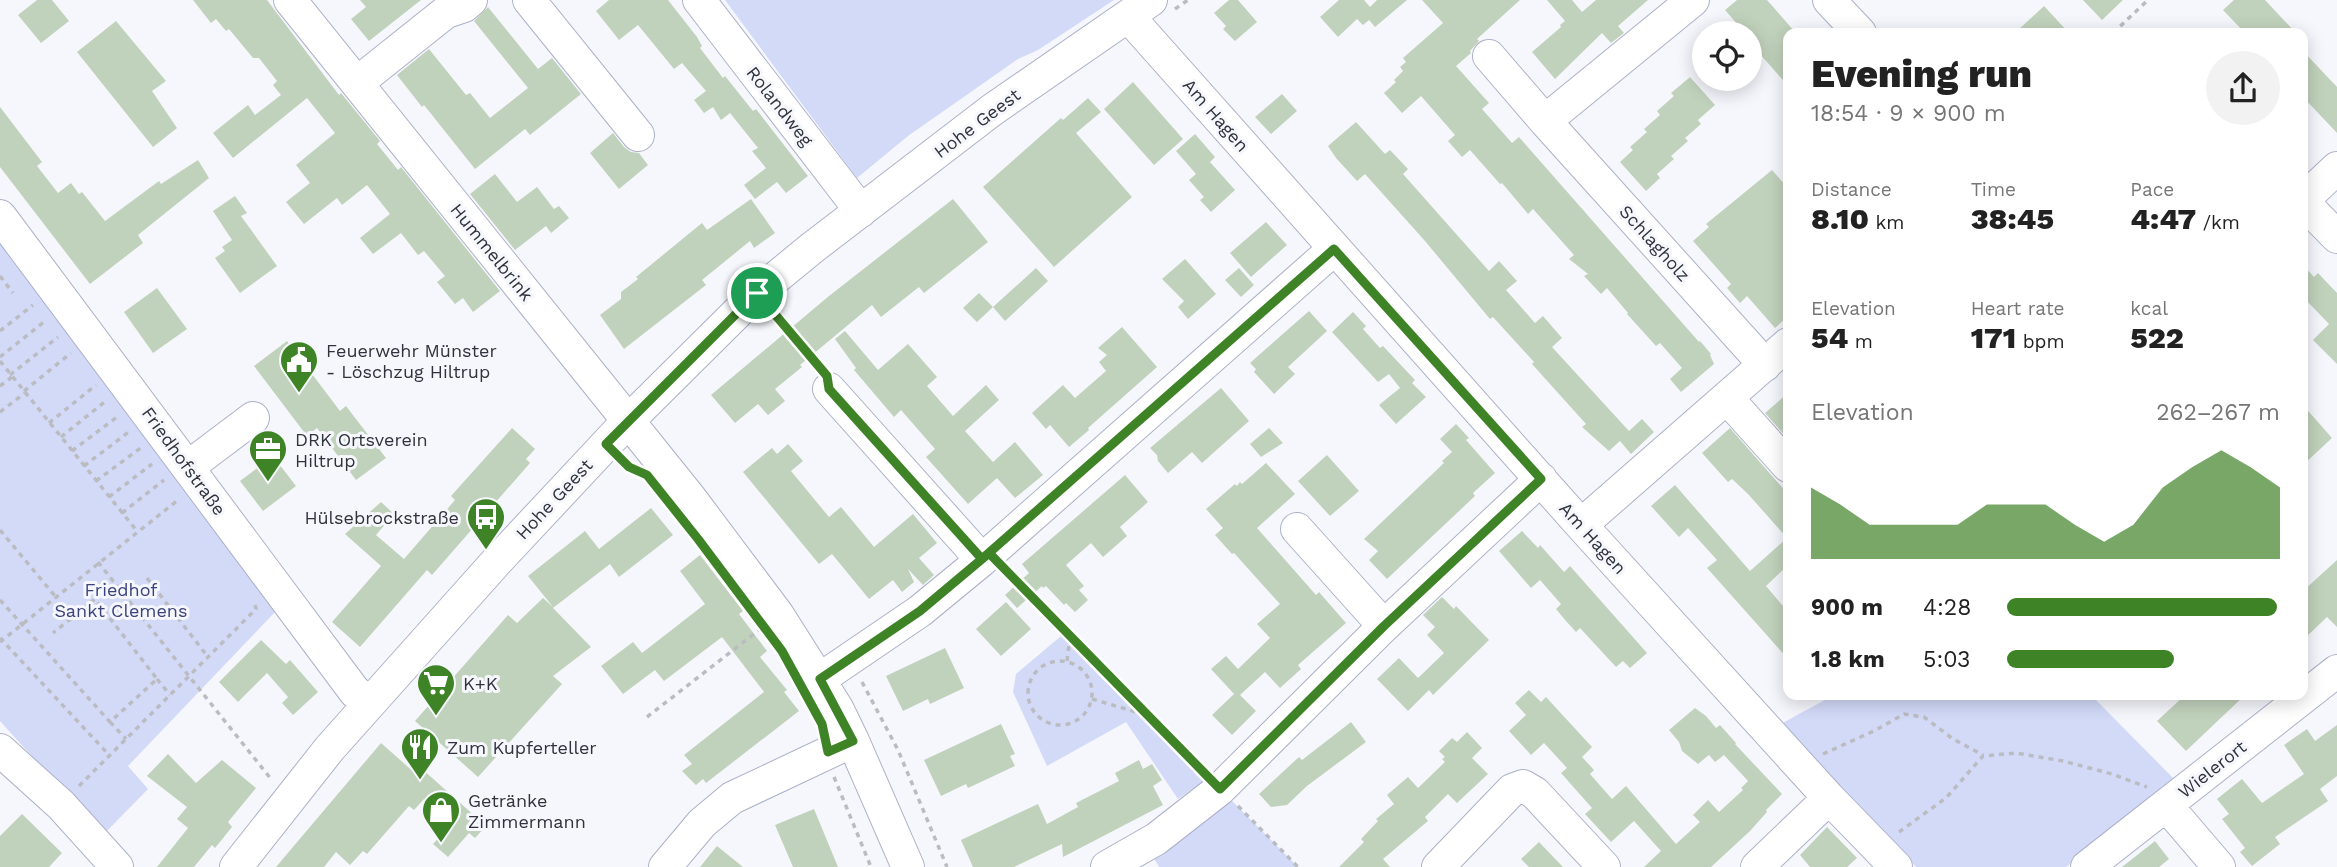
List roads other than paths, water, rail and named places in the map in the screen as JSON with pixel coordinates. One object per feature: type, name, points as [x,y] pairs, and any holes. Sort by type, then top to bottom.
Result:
[{"type":"street","name":"Hummelbrink","points":[[290,0],[628,421]]},
{"type":"street","points":[[356,83],[446,12],[471,0]]},
{"type":"street","points":[[529,0],[638,135]]},
{"type":"street","name":"Rolandweg","points":[[699,0],[861,211]]},
{"type":"street","points":[[1545,121],[1693,0]]},
{"type":"street","points":[[1829,0],[1855,28]]},
{"type":"street","name":"Hohe Geest","points":[[236,867],[330,748],[497,561],[628,421],[757,293],[992,110],[1140,16]]},
{"type":"street","name":"Am Hagen","points":[[1140,16],[1334,249],[1581,525],[1829,798],[1887,858]]},
{"type":"street","name":"Schlagholz","points":[[1489,56],[1765,365]]},
{"type":"street","points":[[2308,196],[2337,167]]},
{"type":"street","points":[[2308,206],[2337,237]]},
{"type":"street","name":"Friedhofstraße","points":[[0,216],[176,473],[355,692],[371,702]]},
{"type":"street","points":[[820,679],[920,611],[986,556],[1334,249]]},
{"type":"street","points":[[1581,525],[1783,349]]},
{"type":"street","points":[[829,389],[986,556]]},
{"type":"street","points":[[1727,398],[1783,460]]},
{"type":"street","points":[[176,473],[253,418]]},
{"type":"street","points":[[628,421],[691,499],[778,615],[820,679],[841,746],[908,867]]},
{"type":"street","points":[[1107,867],[1153,856],[1384,626],[1541,479]]},
{"type":"street","points":[[1297,529],[1384,626]]},
{"type":"street","name":"Wielerort","points":[[2308,694],[2337,671]]},
{"type":"street","name":"Wielerort","points":[[2087,867],[2300,700]]},
{"type":"street","points":[[664,867],[702,823],[732,798],[841,746]]},
{"type":"street","points":[[0,750],[61,805],[117,867]]},
{"type":"street","points":[[1438,867],[1512,790],[1523,786],[1535,793],[1604,867]]},
{"type":"street","points":[[1757,867],[1829,798]]},
{"type":"street","points":[[2171,801],[2219,867]]},
{"type":"place","name":"Feuerwehr Münster - Löschzug Hiltrup","points":[[299,394]]},
{"type":"place","name":"DRK Ortsverein Hiltrup","points":[[268,483]]},
{"type":"place","name":"Hülsebrockstraße","points":[[486,551]]},
{"type":"place","name":"K+K","points":[[436,717]]},
{"type":"place","name":"Zum Kupferteller","points":[[420,781]]},
{"type":"place","name":"Getränke Zimmermann","points":[[441,844]]},
{"type":"park label","name":"Friedhof Sankt Clemens","points":[[121,599]]}]
